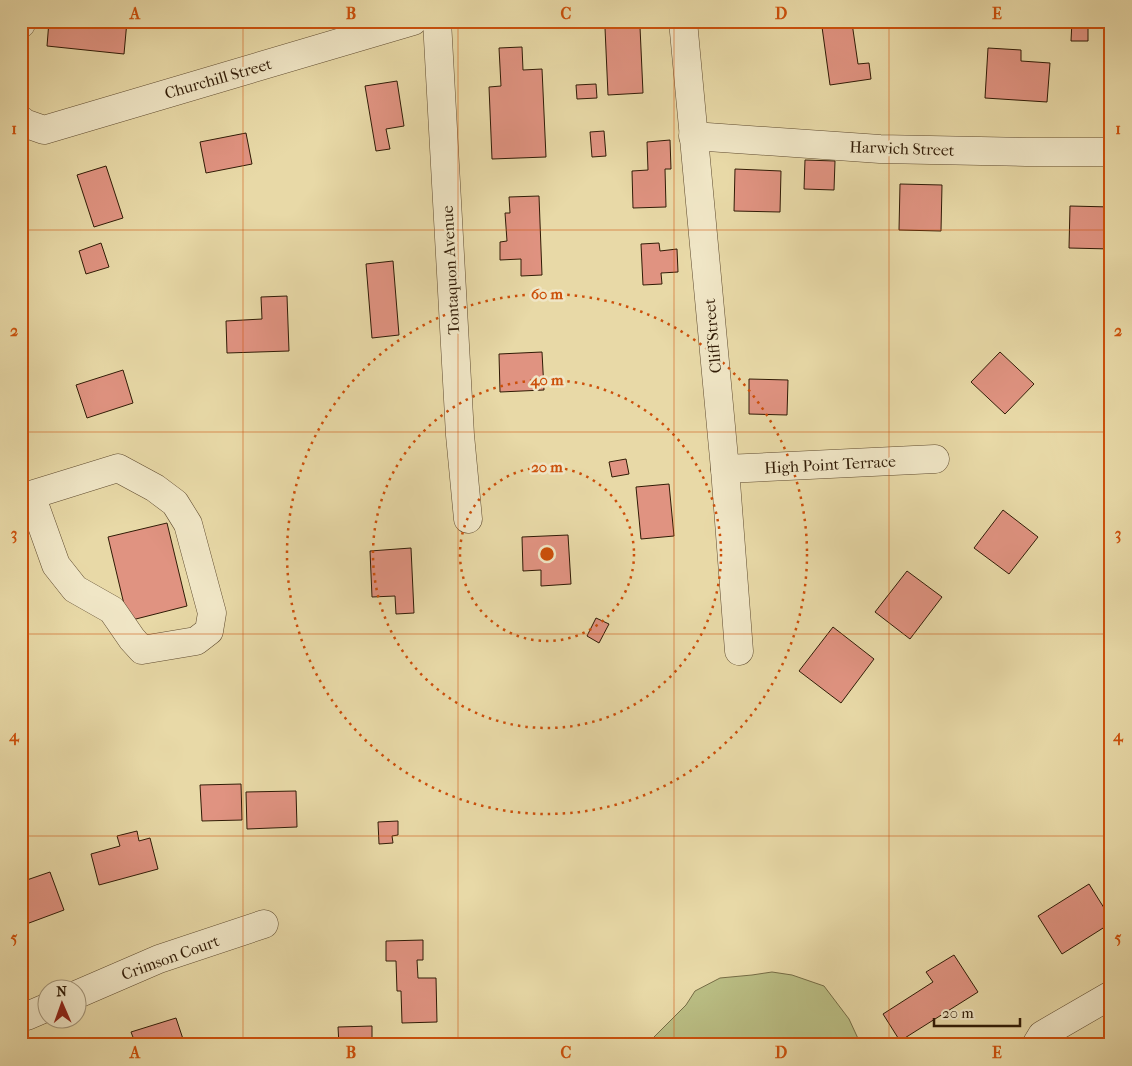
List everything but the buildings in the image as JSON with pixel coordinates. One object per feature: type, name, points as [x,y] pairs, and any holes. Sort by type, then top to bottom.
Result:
[{"type":"street","name":"Churchill Street","points":[[22,122],[44,130],[413,21]]},
{"type":"street","name":"Tontaquon Avenue","points":[[437,21],[460,435],[468,519]]},
{"type":"street","name":"Cliff Street","points":[[683,21],[725,469],[739,651]]},
{"type":"street","name":"Harwich Street","points":[[693,136],[880,149],[1111,152]]},
{"type":"street","name":"High Point Terrace","points":[[725,469],[935,459]]},
{"type":"street","points":[[118,468],[155,488],[175,503],[188,524],[212,613],[209,631],[196,641],[142,650],[112,610],[75,589],[56,565],[26,496],[118,468]]},
{"type":"street","name":"Crimson Court","points":[[88,990],[159,959],[264,924]]},
{"type":"street","points":[[1036,1045],[1042,1035],[1111,995]]},
{"type":"street","points":[[21,1017],[38,1011]]},
{"type":"green space","points":[[772,972],[792,975],[824,986],[849,1019],[861,1045],[646,1045],[686,1005],[695,991],[720,978]]}]
